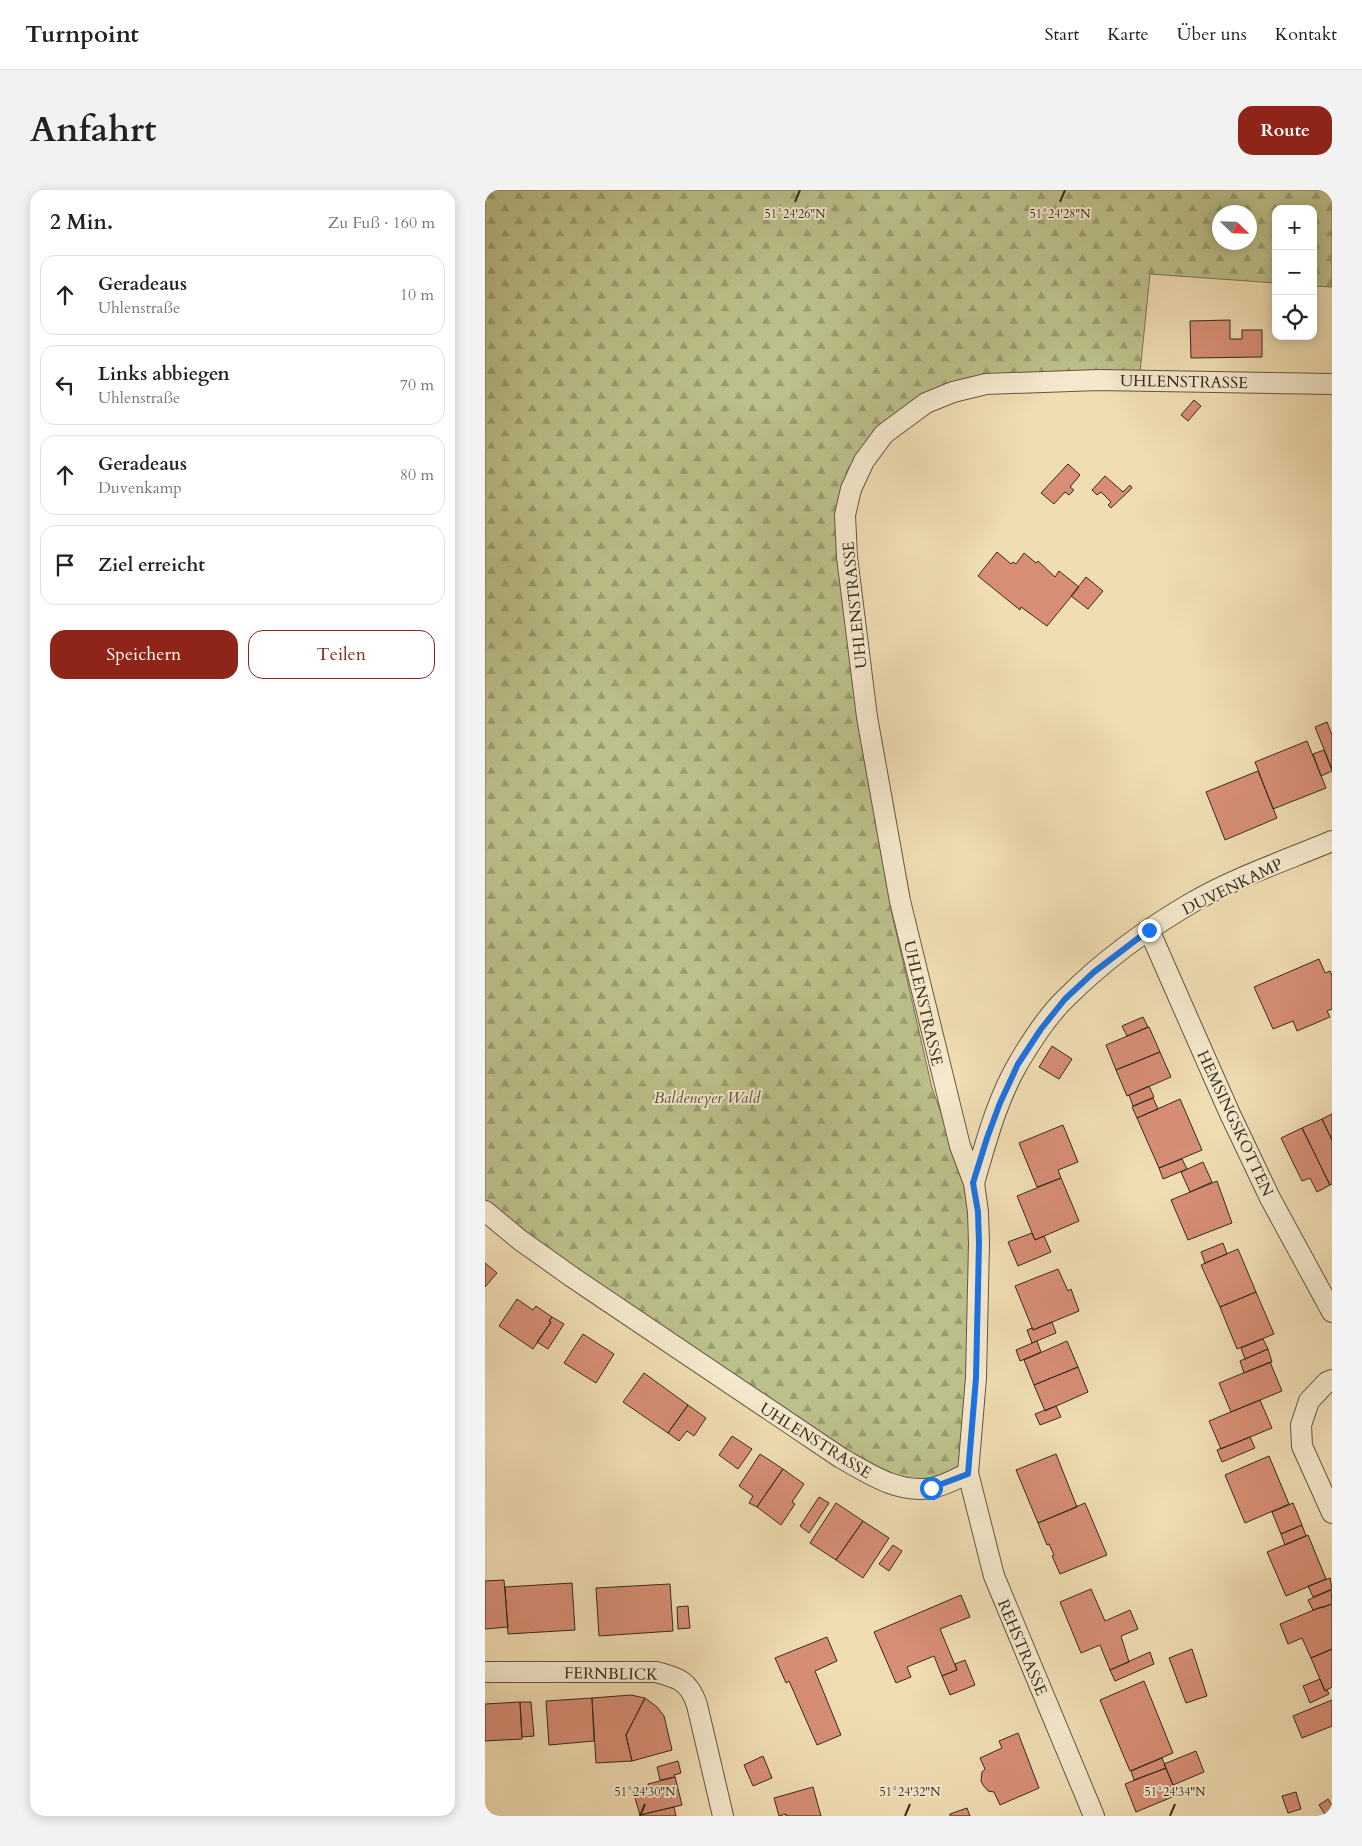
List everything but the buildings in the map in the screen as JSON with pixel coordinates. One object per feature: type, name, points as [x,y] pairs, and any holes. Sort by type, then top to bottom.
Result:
[{"type":"street","name":"UHLENSTRASSE","points":[[485,1211],[520,1240],[589,1288],[841,1458],[884,1482],[905,1487],[931,1488],[968,1474],[976,1378],[978,1212],[973,1183],[959,1146],[900,902],[867,717],[847,557],[845,515],[851,489],[864,461],[884,434],[904,418],[926,403],[953,392],[986,384],[1099,380],[1332,384]]},
{"type":"street","name":"DUVENKAMP","points":[[973,1183],[1000,1103],[1018,1064],[1041,1029],[1065,999],[1094,972],[1149,930],[1194,901],[1332,841]]},
{"type":"street","name":"HEMSINGSKOTTEN","points":[[1149,930],[1246,1148],[1270,1198],[1332,1312]]},
{"type":"street","points":[[1332,1380],[1327,1382],[1309,1401],[1301,1424],[1302,1446],[1332,1513]]},
{"type":"street","name":"REHSTRASSE","points":[[968,1474],[994,1576],[1094,1816]]},
{"type":"street","name":"FERNBLICK","points":[[485,1672],[656,1672],[683,1681],[693,1693],[697,1705],[723,1816]]},
{"type":"green space","name":"Baldeneyer Wald","points":[[485,190],[1332,190],[1332,287],[1317,286],[1317,205],[1272,205],[1272,283],[1150,274],[1140,372],[922,399],[845,488],[864,731],[892,914],[932,1088],[968,1187],[972,1247],[962,1469],[943,1480],[886,1478],[485,1206]]},
{"type":"route","points":[[931,1488],[968,1474],[976,1378],[979,1243],[978,1212],[973,1183],[1000,1103],[1018,1064],[1041,1029],[1065,999],[1094,972],[1149,930]]}]
